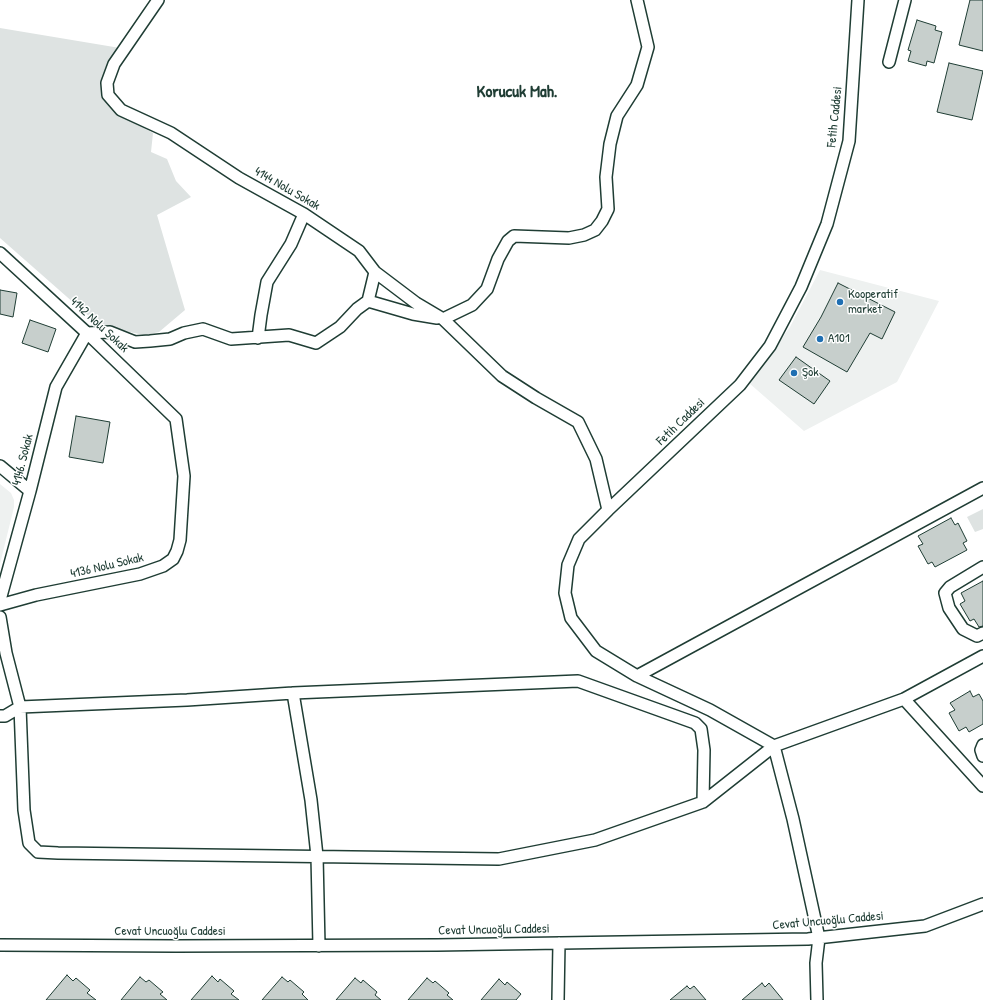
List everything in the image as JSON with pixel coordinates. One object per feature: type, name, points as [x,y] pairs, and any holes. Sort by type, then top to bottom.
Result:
[{"type":"street","name":"4144 Nolu Sokak","points":[[158,0],[114,64],[107,83],[108,95],[121,110],[171,133],[239,178],[304,214],[359,251],[375,272],[416,303],[443,319],[502,376],[536,398],[578,422],[596,459],[608,510]]},
{"type":"street","points":[[368,301],[413,314],[443,319],[472,304],[487,290],[498,259],[508,241],[514,236],[569,238],[584,235],[595,230],[602,221],[608,209],[606,177],[610,144],[617,116],[638,85],[648,47],[637,0]]},
{"type":"street","name":"Fetih Caddesi","points":[[774,746],[710,710],[637,676],[596,651],[571,618],[566,593],[568,565],[579,540],[608,510],[740,385],[770,346],[801,287],[826,224],[849,141],[858,0]]},
{"type":"street","points":[[889,62],[905,0]]},
{"type":"street","points":[[258,338],[267,282],[291,244],[304,214]]},
{"type":"street","name":"4142 Nolu Sokak","points":[[0,253],[87,333],[176,420]]},
{"type":"street","points":[[87,333],[110,332],[135,342],[170,339],[184,333],[203,329],[231,339],[289,335],[316,343],[340,327],[357,309],[368,301],[375,272]]},
{"type":"street","name":"4146. Sokak","points":[[0,600],[30,491],[56,387],[87,333]]},
{"type":"street","name":"4136 Nolu Sokak","points":[[0,605],[36,595],[140,574],[163,566],[173,559],[180,540],[184,476],[176,420]]},
{"type":"street","points":[[0,466],[30,491]]},
{"type":"street","points":[[637,676],[983,488]]},
{"type":"street","points":[[983,567],[950,587],[945,594],[949,608],[963,629],[977,636],[983,633]]},
{"type":"street","points":[[0,617],[6,653],[20,707],[24,810],[29,844],[38,852],[58,853],[499,858],[595,840],[703,802],[774,746],[904,699],[983,656]]},
{"type":"street","points":[[0,716],[4,716],[20,707],[187,700],[292,693],[578,681],[694,723],[701,729],[704,750],[703,802]]},
{"type":"street","points":[[292,693],[311,800],[316,856],[319,946]]},
{"type":"street","points":[[904,699],[983,786]]},
{"type":"street","points":[[983,745],[981,750],[983,756]]},
{"type":"street","points":[[774,746],[819,938],[816,963],[817,1000]]},
{"type":"street","name":"Cevat Uncuoğlu Caddesi","points":[[0,945],[319,946],[800,939],[925,926],[983,904]]},
{"type":"street","points":[[558,1000],[559,943]]},
{"type":"shaded area","points":[[0,28],[120,48],[105,80],[127,119],[153,133],[151,152],[167,159],[176,181],[191,197],[157,215],[185,310],[159,332],[144,335],[100,326],[0,238]]},
{"type":"shaded area","points":[[820,270],[939,301],[897,382],[804,431],[749,383],[790,327]]},
{"type":"shaded area","points":[[0,484],[11,493],[14,500],[14,507],[0,564]]},
{"type":"shaded area","points":[[983,509],[983,529],[975,532],[967,517]]},
{"type":"building","points":[[970,0],[983,0],[983,51],[959,45]]},
{"type":"building","points":[[917,20],[936,26],[935,30],[942,32],[934,63],[927,61],[926,66],[908,61],[911,51],[908,50]]},
{"type":"building","points":[[949,63],[983,71],[972,120],[937,112]]},
{"type":"building","points":[[838,283],[895,312],[882,339],[870,333],[847,372],[803,347],[821,317]]},
{"type":"building","points":[[0,290],[17,293],[13,317],[0,314]]},
{"type":"building","points":[[30,320],[56,329],[48,352],[22,343]]},
{"type":"building","points":[[796,357],[830,381],[814,404],[779,380]]},
{"type":"building","points":[[76,416],[110,422],[103,463],[69,457]]},
{"type":"building","points":[[951,518],[955,525],[958,523],[967,541],[963,543],[967,550],[935,567],[932,562],[928,564],[918,546],[923,544],[918,536]]},
{"type":"building","points":[[983,581],[983,626],[979,627],[974,619],[970,621],[960,604],[965,601],[961,593]]},
{"type":"building","points":[[970,691],[973,697],[979,694],[983,701],[983,724],[969,732],[966,727],[959,731],[949,713],[955,710],[950,703]]},
{"type":"building","points":[[67,975],[73,981],[76,978],[90,990],[87,993],[96,1000],[46,1000]]},
{"type":"building","points":[[212,976],[218,982],[220,979],[234,991],[231,994],[239,1000],[191,1000]]},
{"type":"building","points":[[140,977],[146,982],[149,980],[163,992],[160,994],[167,1000],[121,1000]]},
{"type":"building","points":[[282,977],[288,982],[290,980],[304,992],[302,994],[308,1000],[262,1000]]},
{"type":"building","points":[[355,978],[361,983],[363,980],[377,992],[375,995],[381,1000],[336,1000]]},
{"type":"building","points":[[427,978],[433,983],[435,981],[449,993],[447,995],[453,1000],[408,1000]]},
{"type":"building","points":[[499,979],[505,985],[507,982],[521,994],[516,1000],[481,1000]]},
{"type":"building","points":[[762,983],[765,987],[769,983],[783,1000],[742,1000]]},
{"type":"building","points":[[687,986],[690,989],[694,986],[706,1000],[670,1000]]},
{"type":"place","name":"Kooperatif market","points":[[840,302]]},
{"type":"place","name":"A101","points":[[820,339]]},
{"type":"place","name":"Şok","points":[[794,373]]},
{"type":"district","name":"Korucuk Mah.","points":[[517,92]]}]
